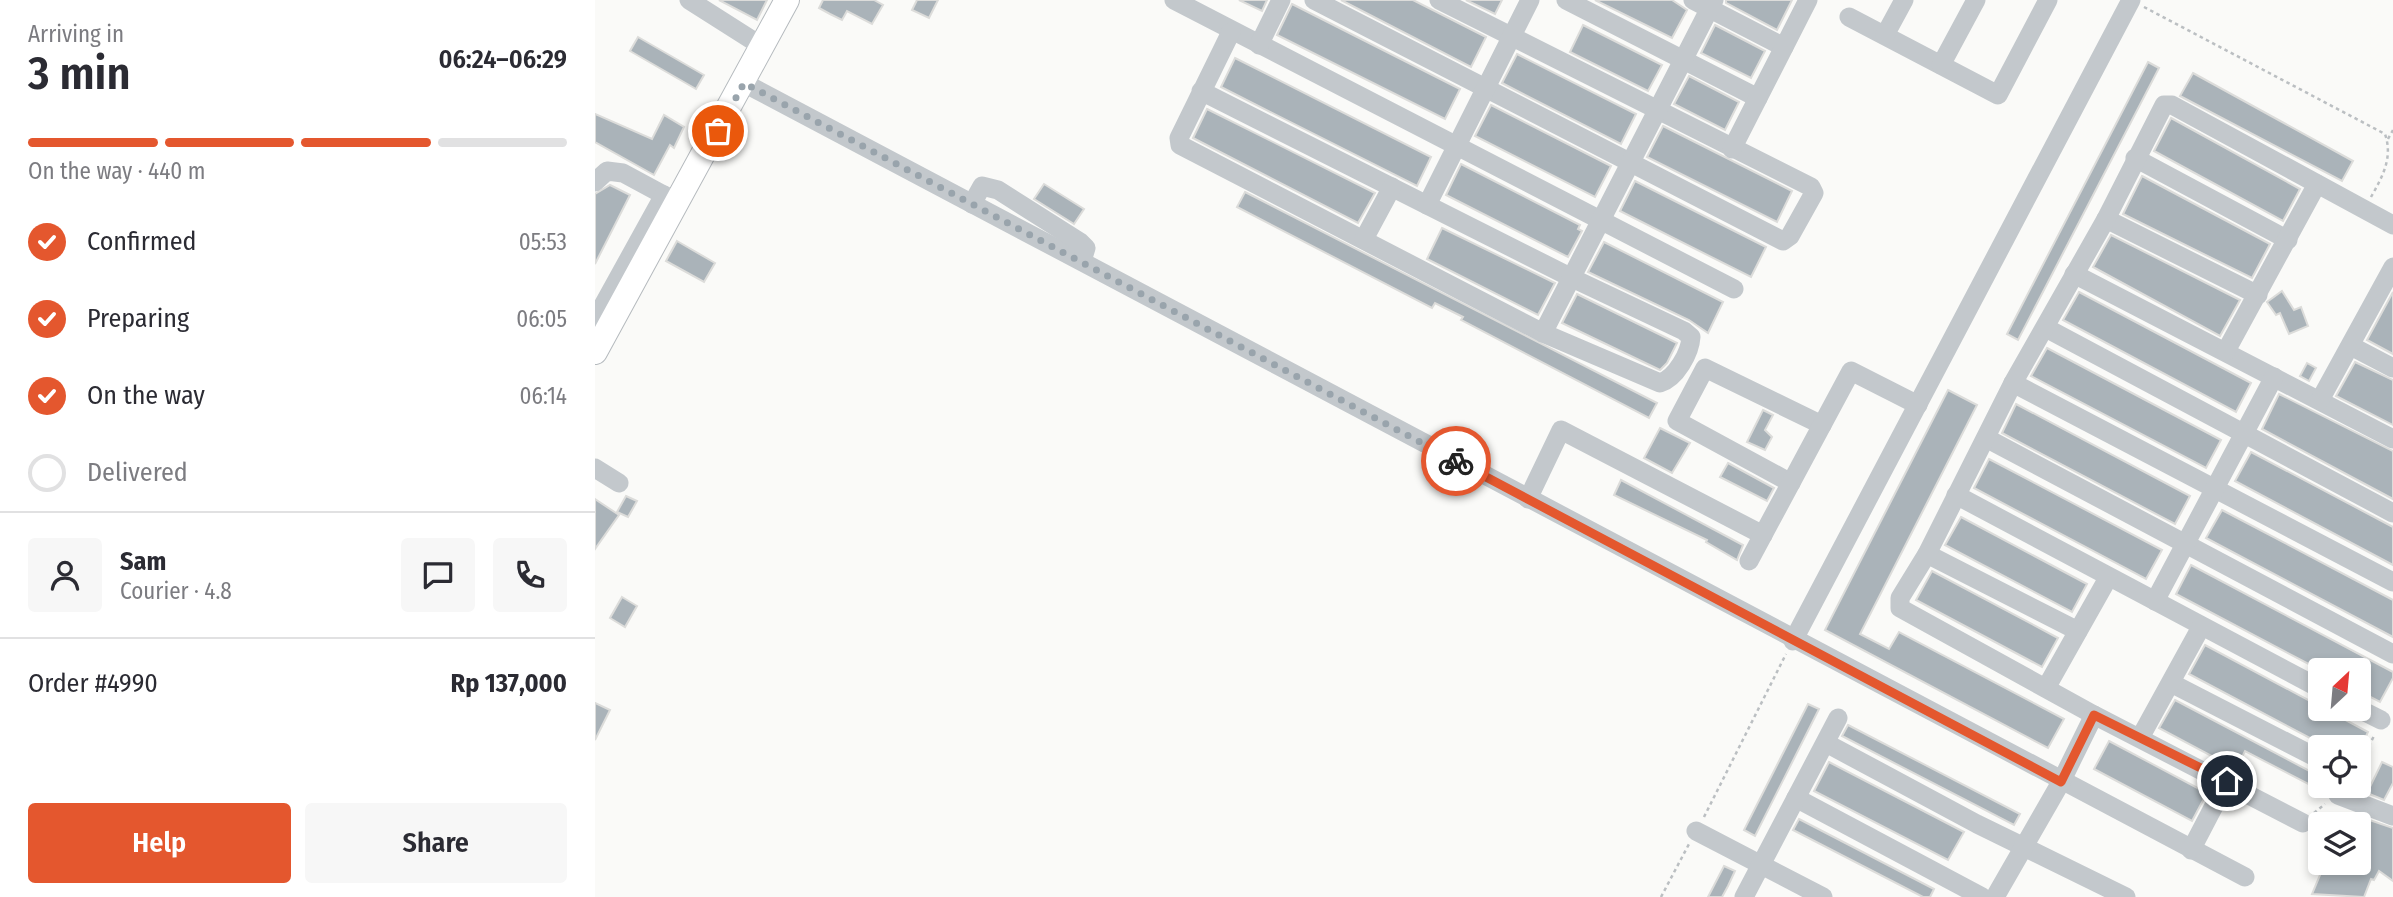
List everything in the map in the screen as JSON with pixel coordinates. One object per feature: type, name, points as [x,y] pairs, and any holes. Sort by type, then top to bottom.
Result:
[{"type":"main road","points":[[595,352],[671,199],[744,83],[787,0]]},
{"type":"street","points":[[689,0],[763,47]]},
{"type":"street","points":[[1174,0],[1231,32],[1734,289]]},
{"type":"street","points":[[1259,45],[1281,0]]},
{"type":"street","points":[[1314,0],[1632,161],[1783,242],[1787,240],[1813,190],[1439,0]]},
{"type":"street","points":[[1426,205],[1458,148],[1529,0]]},
{"type":"street","points":[[1566,0],[1758,99]]},
{"type":"street","points":[[1732,149],[1808,0]]},
{"type":"street","points":[[1885,36],[1904,0]]},
{"type":"street","points":[[1941,65],[1976,0]]},
{"type":"street","points":[[1849,17],[1998,95],[2048,0]]},
{"type":"street","points":[[1793,641],[2131,0]]},
{"type":"street","points":[[1543,333],[1683,62],[1706,3],[1784,47]]},
{"type":"street","points":[[1201,91],[1688,334],[1691,343],[1670,378],[1660,383],[1543,333],[1180,145],[1179,138],[1201,91],[1231,32]]},
{"type":"street","points":[[744,83],[1793,641],[2245,877]]},
{"type":"street","points":[[2303,823],[2141,736],[2094,715],[1900,608],[1900,598],[1927,554],[2014,383],[2106,219],[2160,111],[2168,104],[2393,225]]},
{"type":"street","points":[[2135,158],[2288,240]]},
{"type":"street","points":[[595,182],[607,171],[617,172],[671,199],[595,320]]},
{"type":"street","points":[[2226,351],[2317,184]]},
{"type":"street","points":[[1364,239],[1391,187]]},
{"type":"street","points":[[2106,219],[2257,295]]},
{"type":"street","points":[[2320,400],[2351,346],[2386,294],[2393,267]]},
{"type":"street","points":[[2074,274],[2393,439]]},
{"type":"street","points":[[2046,328],[2393,513]]},
{"type":"street","points":[[2351,346],[2393,368]]},
{"type":"street","points":[[1791,484],[1677,421],[1705,368],[1822,425]]},
{"type":"street","points":[[1749,561],[1851,371],[1918,405]]},
{"type":"street","points":[[2155,601],[2274,377]]},
{"type":"street","points":[[2014,383],[2393,582]]},
{"type":"street","points":[[1528,499],[1561,430],[1763,536]]},
{"type":"street","points":[[1986,438],[2393,654]]},
{"type":"street","points":[[595,468],[619,483]]},
{"type":"street","points":[[1956,495],[2308,682]]},
{"type":"street","points":[[1927,554],[2078,631]]},
{"type":"street","points":[[2046,688],[2108,578]]},
{"type":"street","points":[[2141,736],[2201,627]]},
{"type":"street","points":[[2171,683],[2308,753]]},
{"type":"street","points":[[1996,897],[2061,782],[2094,715]]},
{"type":"street","points":[[2371,715],[2381,720]]},
{"type":"street","points":[[1744,897],[1838,718]]},
{"type":"street","points":[[1826,743],[1977,824],[2126,897]]},
{"type":"street","points":[[2190,850],[2227,781]]},
{"type":"street","points":[[2346,798],[2393,816]]},
{"type":"street","points":[[1796,799],[1982,897]]},
{"type":"street","points":[[1696,831],[1823,897]]},
{"type":"path","points":[[2131,0],[2378,129],[2393,146],[2390,164],[2364,208]]},
{"type":"path","points":[[2388,139],[2393,130]]},
{"type":"path","points":[[1661,897],[1793,641]]},
{"type":"path","points":[[2303,823],[2334,798]]},
{"type":"building","points":[[719,0],[767,0],[757,20]]},
{"type":"building","points":[[823,0],[874,0],[883,5],[872,24],[847,11],[842,20],[819,8]]},
{"type":"building","points":[[917,0],[938,0],[929,18],[912,10]]},
{"type":"building","points":[[1239,0],[1267,0],[1262,11]]},
{"type":"building","points":[[1341,0],[1413,0],[1486,37],[1471,67]]},
{"type":"building","points":[[1466,0],[1502,0],[1495,14]]},
{"type":"building","points":[[1595,0],[1672,0],[1687,10],[1672,38]]},
{"type":"building","points":[[1726,0],[1792,0],[1777,30],[1726,3]]},
{"type":"building","points":[[1292,4],[1460,89],[1445,119],[1277,35]]},
{"type":"building","points":[[1583,25],[1662,65],[1648,91],[1570,52]]},
{"type":"building","points":[[1715,25],[1765,51],[1751,78],[1701,53]]},
{"type":"building","points":[[638,37],[704,75],[696,89],[630,51]]},
{"type":"building","points":[[1517,54],[1636,114],[1621,144],[1502,83]]},
{"type":"building","points":[[1235,58],[1431,157],[1417,186],[1221,87]]},
{"type":"building","points":[[2148,62],[2159,68],[2018,340],[2007,334]]},
{"type":"building","points":[[2193,73],[2353,161],[2342,181],[2180,96]]},
{"type":"building","points":[[1689,76],[1739,102],[1725,130],[1674,104]]},
{"type":"building","points":[[1491,105],[1611,166],[1595,197],[1475,136]]},
{"type":"building","points":[[1207,109],[1375,193],[1358,223],[1193,138]]},
{"type":"building","points":[[595,114],[652,139],[664,115],[684,127],[674,148],[670,145],[654,175],[595,142]]},
{"type":"building","points":[[2171,118],[2300,189],[2283,221],[2154,151]]},
{"type":"building","points":[[1663,126],[1792,191],[1777,222],[1647,157]]},
{"type":"building","points":[[1461,164],[1580,225],[1578,229],[1582,231],[1568,257],[1446,195]]},
{"type":"building","points":[[2142,176],[2270,244],[2252,278],[2123,214]]},
{"type":"building","points":[[1635,181],[1766,247],[1751,277],[1620,211]]},
{"type":"building","points":[[1044,184],[1084,209],[1074,224],[1034,199]]},
{"type":"building","points":[[610,185],[630,195],[595,264],[595,194]]},
{"type":"building","points":[[1245,192],[1657,403],[1649,418],[1461,320],[1463,317],[1435,303],[1432,308],[1237,207]]},
{"type":"building","points":[[1442,228],[1555,283],[1538,315],[1427,259]]},
{"type":"building","points":[[2111,235],[2240,300],[2220,336],[2093,267]]},
{"type":"building","points":[[677,241],[715,263],[704,282],[666,261]]},
{"type":"building","points":[[1604,242],[1723,302],[1708,333],[1689,320],[1588,272]]},
{"type":"building","points":[[2282,291],[2294,310],[2301,307],[2308,326],[2289,334],[2280,313],[2276,315],[2267,302]]},
{"type":"building","points":[[2079,292],[2251,383],[2236,412],[2063,320]]},
{"type":"building","points":[[2393,292],[2393,354],[2367,340]]},
{"type":"building","points":[[1577,294],[1677,343],[1667,363],[1660,370],[1562,323]]},
{"type":"building","points":[[2047,348],[2221,440],[2206,468],[2031,376]]},
{"type":"building","points":[[2355,362],[2393,380],[2393,425],[2336,396]]},
{"type":"building","points":[[2307,363],[2316,368],[2309,381],[2300,376]]},
{"type":"building","points":[[1948,390],[1977,405],[1860,634],[1889,649],[1899,632],[2064,719],[2048,748],[1825,630]]},
{"type":"building","points":[[2279,394],[2393,451],[2393,499],[2262,429]]},
{"type":"building","points":[[2016,404],[2190,496],[2175,524],[2002,433]]},
{"type":"building","points":[[1763,410],[1773,415],[1765,430],[1772,437],[1765,450],[1747,442]]},
{"type":"building","points":[[1660,428],[1690,443],[1672,473],[1644,458]]},
{"type":"building","points":[[2251,452],[2393,527],[2393,565],[2235,481]]},
{"type":"building","points":[[1989,459],[2162,550],[2146,579],[1974,488]]},
{"type":"building","points":[[1728,463],[1774,488],[1767,501],[1720,477]]},
{"type":"building","points":[[1621,480],[1743,545],[1737,560],[1706,542],[1707,540],[1614,495]]},
{"type":"building","points":[[626,496],[637,501],[628,517],[617,512]]},
{"type":"building","points":[[595,499],[619,515],[595,549]]},
{"type":"building","points":[[2222,510],[2393,600],[2393,637],[2206,538]]},
{"type":"building","points":[[1961,517],[2087,584],[2072,612],[1945,545]]},
{"type":"building","points":[[2191,565],[2367,658],[2308,658],[2308,664],[2176,594]]},
{"type":"building","points":[[1932,571],[2058,638],[2042,667],[1916,600]]},
{"type":"building","points":[[622,597],[637,606],[625,627],[610,618]]},
{"type":"building","points":[[2205,645],[2308,700],[2308,721],[2347,721],[2368,732],[2367,735],[2308,737],[2189,674]]},
{"type":"building","points":[[2371,660],[2393,672],[2393,678],[2380,702],[2371,697]]},
{"type":"building","points":[[2175,700],[2308,770],[2308,784],[2245,751],[2236,769],[2159,728]]},
{"type":"building","points":[[595,703],[610,710],[595,740]]},
{"type":"building","points":[[1808,704],[1819,709],[1755,836],[1744,830]]},
{"type":"building","points":[[1848,725],[2020,814],[2014,825],[1842,736]]},
{"type":"building","points":[[2109,741],[2207,793],[2192,821],[2094,769]]},
{"type":"building","points":[[1829,762],[1964,832],[1948,860],[1814,791]]},
{"type":"building","points":[[2382,762],[2393,767],[2393,783],[2384,800],[2371,795],[2371,785]]},
{"type":"building","points":[[1799,819],[1934,889],[1930,897],[1923,897],[1793,830]]},
{"type":"building","points":[[2371,820],[2393,828],[2393,881],[2379,871],[2374,880],[2371,879],[2364,897],[2312,894],[2320,875],[2371,875]]},
{"type":"building","points":[[1724,866],[1735,871],[1728,886],[1722,897],[1708,897]]},
{"type":"way so far","points":[[718,131],[744,83],[1456,461]]},
{"type":"route","points":[[1456,461],[2061,782],[2094,715],[2227,781]]}]
